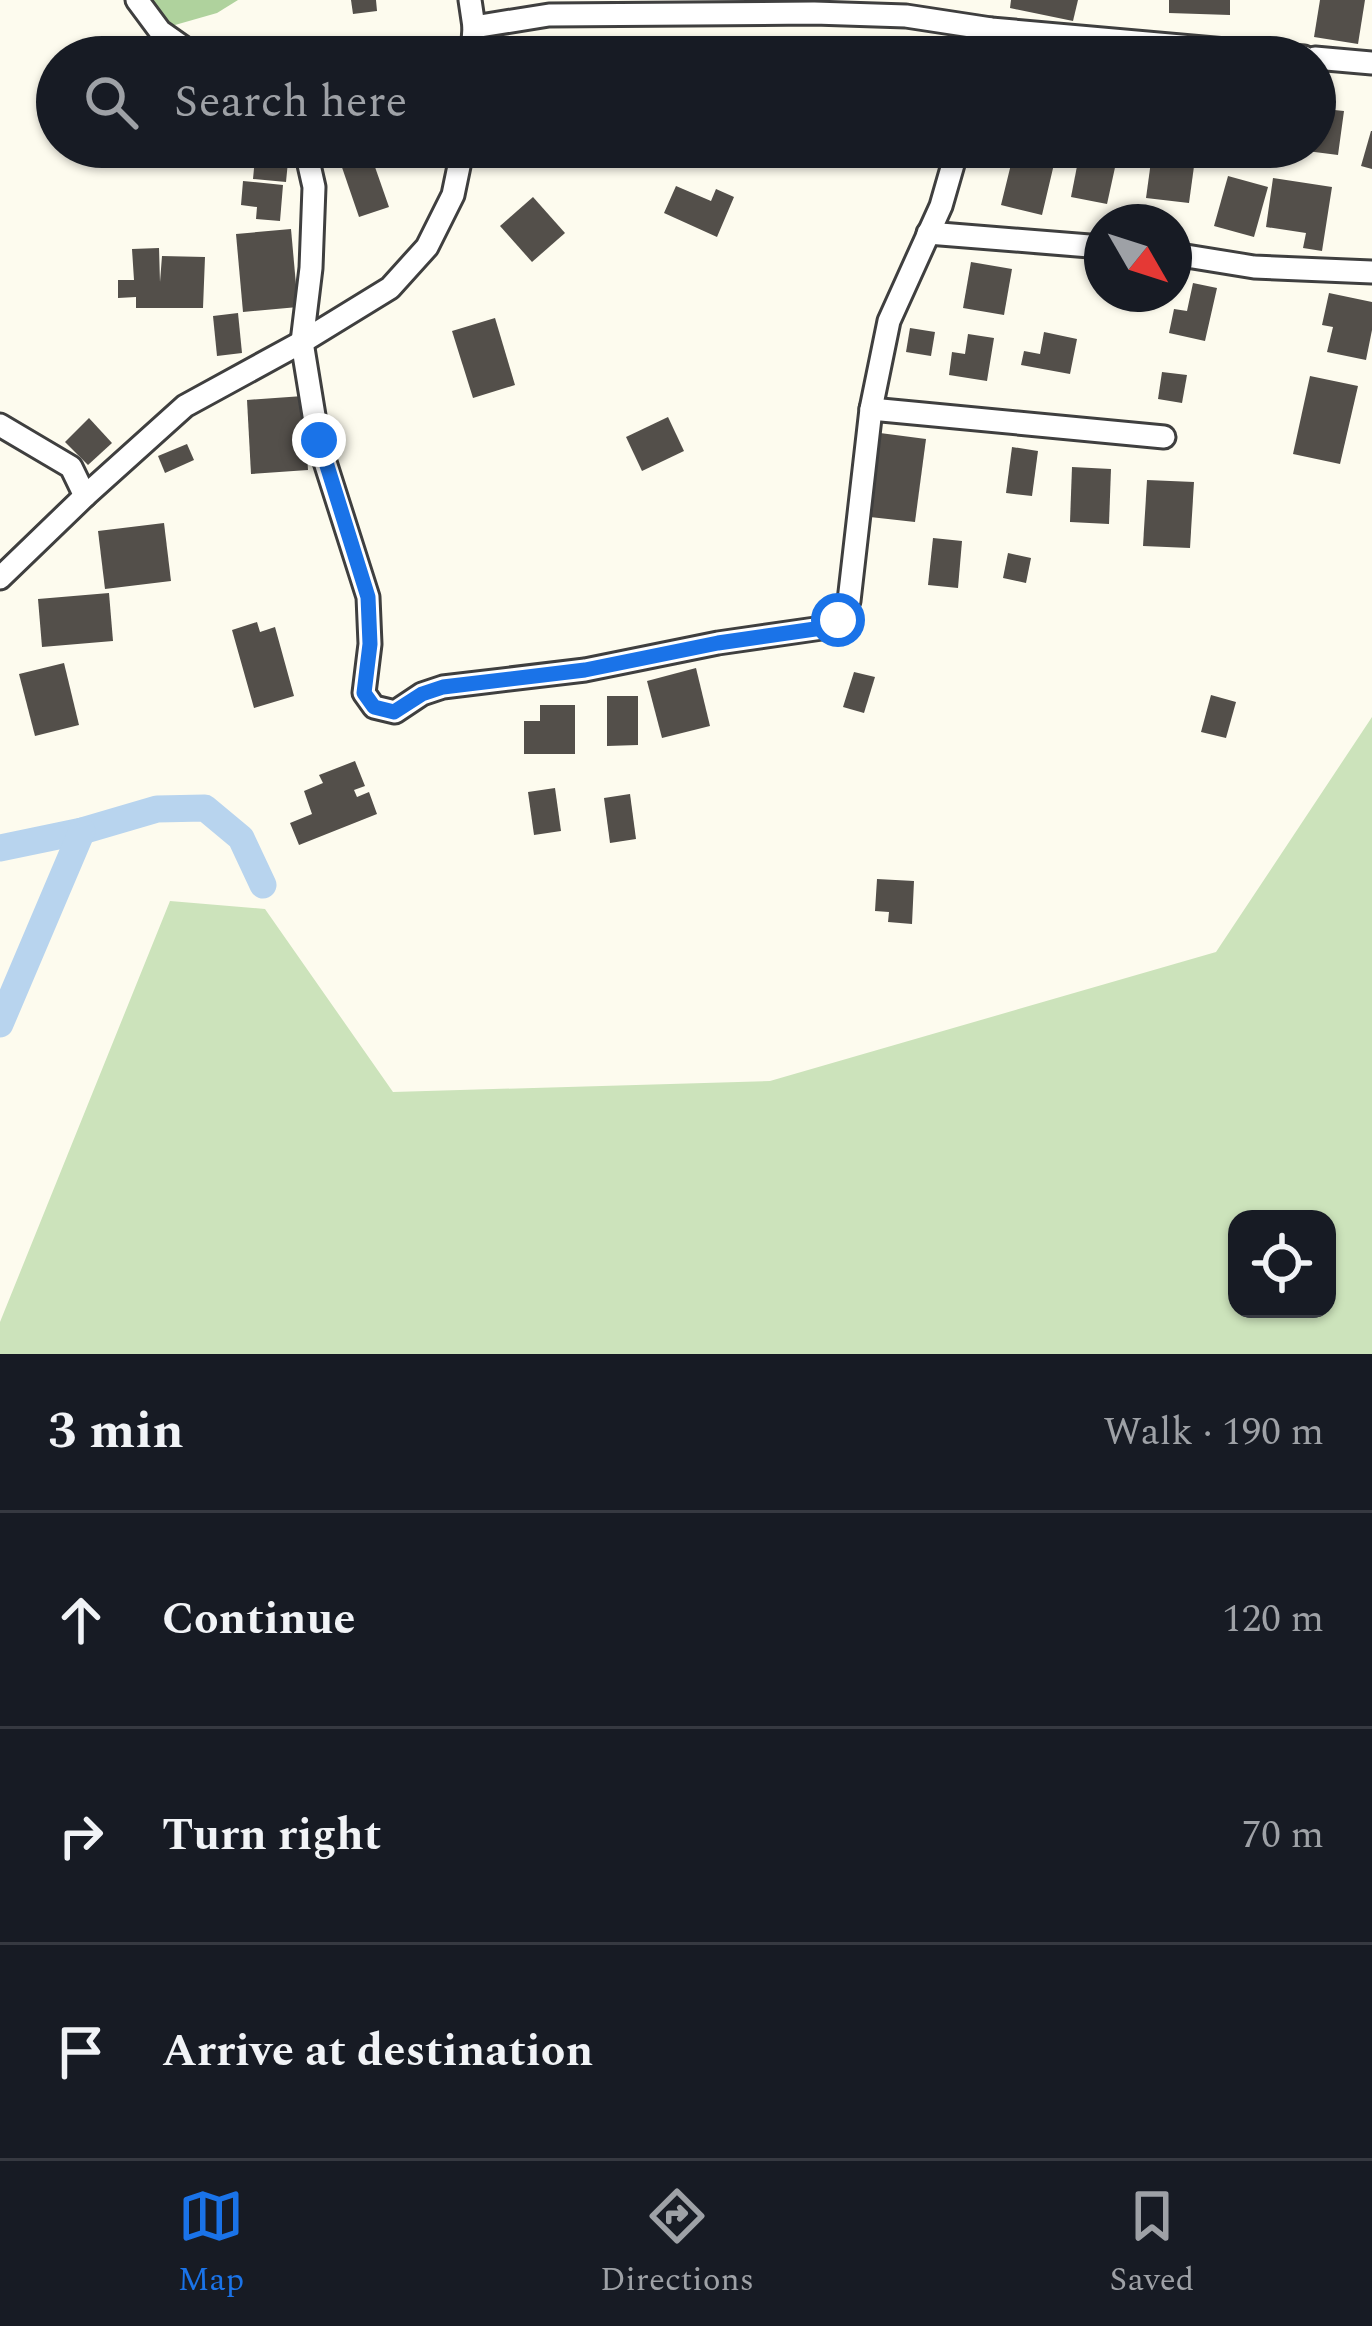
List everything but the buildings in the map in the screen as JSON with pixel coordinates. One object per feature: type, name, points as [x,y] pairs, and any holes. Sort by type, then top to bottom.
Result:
[{"type":"street","points":[[137,0],[167,36]]},
{"type":"street","points":[[470,0],[473,36]]},
{"type":"street","points":[[474,27],[549,15],[814,13],[906,16],[1077,36]]},
{"type":"street","points":[[989,36],[991,28]]},
{"type":"street","points":[[1336,60],[1372,63]]},
{"type":"street","points":[[310,168],[314,187],[311,268],[302,342],[319,440],[368,597],[370,644],[364,693],[374,707],[394,712],[443,687],[585,670],[822,628],[838,620],[849,601],[872,410],[890,321],[941,206],[952,168]]},
{"type":"street","points":[[0,578],[185,406],[390,288],[427,247],[453,195],[459,168]]},
{"type":"street","points":[[928,233],[1084,246]]},
{"type":"street","points":[[1192,257],[1254,267],[1372,272]]},
{"type":"street","points":[[872,410],[1164,437]]},
{"type":"street","points":[[0,425],[71,467],[85,496]]},
{"type":"green space","points":[[148,0],[238,0],[217,13],[168,27]]},
{"type":"green space","points":[[1372,717],[1372,1354],[0,1354],[0,1322],[170,901],[265,909],[393,1092],[770,1081],[1216,952]]},
{"type":"waterway","points":[[0,848],[157,809],[205,808],[241,838],[263,885]]},
{"type":"waterway","points":[[0,1024],[82,831]]},
{"type":"route","points":[[319,440],[368,597],[370,644],[364,693],[374,707],[394,712],[443,687],[585,670],[822,628],[838,620]]}]
